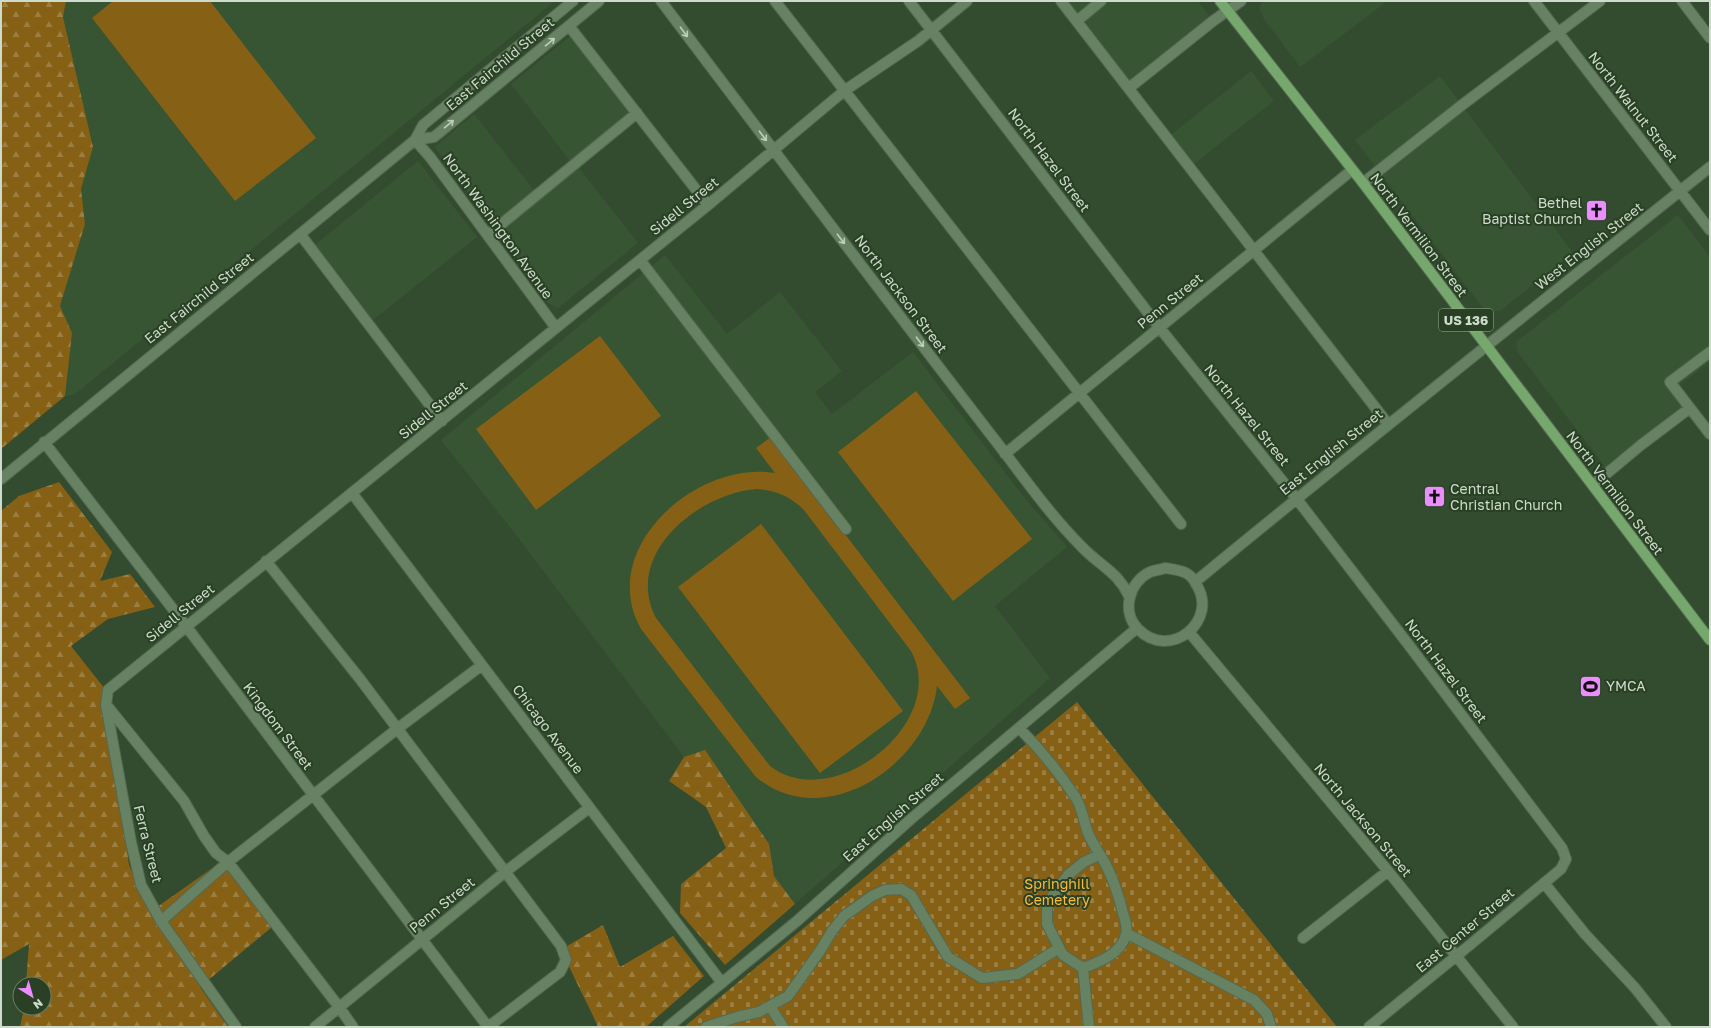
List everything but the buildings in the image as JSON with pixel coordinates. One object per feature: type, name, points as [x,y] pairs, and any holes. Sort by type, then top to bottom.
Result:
[{"type":"main road","name":"North Vermilion Street","points":[[1220,1],[1363,183],[1485,346],[1593,485],[1710,640]]},
{"type":"street","name":"East Fairchild Street","points":[[1,479],[44,442],[415,140],[423,124],[573,1]]},
{"type":"street","name":"East Fairchild Street","points":[[415,140],[434,137],[599,1]]},
{"type":"street","name":"North Jackson Street","points":[[661,1],[1005,454],[1083,548],[1114,573],[1123,583],[1129,596]]},
{"type":"street","points":[[775,1],[1181,524]]},
{"type":"street","name":"North Hazel Street","points":[[909,1],[1159,327],[1296,498],[1562,848]]},
{"type":"street","name":"Sidell Street","points":[[108,690],[708,205],[844,91],[918,42],[967,1]]},
{"type":"street","points":[[1061,1],[1388,424]]},
{"type":"street","points":[[1077,21],[1101,1]]},
{"type":"street","points":[[1129,88],[1241,1]]},
{"type":"street","name":"North Walnut Street","points":[[1534,1],[1710,230]]},
{"type":"street","points":[[1363,183],[1600,1]]},
{"type":"street","points":[[1682,1],[1710,38]]},
{"type":"street","points":[[569,26],[708,205]]},
{"type":"street","points":[[488,235],[637,113]]},
{"type":"street","name":"North Washington Avenue","points":[[415,140],[488,235],[556,328]]},
{"type":"street","name":"West English Street","points":[[1485,346],[1710,167]]},
{"type":"street","name":"Penn Street","points":[[1005,454],[1352,170]]},
{"type":"street","points":[[300,234],[442,421]]},
{"type":"street","points":[[640,260],[846,529]]},
{"type":"street","name":"East English Street","points":[[1195,582],[1296,498],[1485,346]]},
{"type":"street","points":[[1710,352],[1670,382],[1710,434]]},
{"type":"street","points":[[1593,485],[1641,445],[1690,408]]},
{"type":"street","name":"Kingdom Street","points":[[44,442],[186,626],[488,1027]]},
{"type":"street","name":"Chicago Avenue","points":[[352,493],[722,982]]},
{"type":"street","points":[[266,561],[360,679],[561,946],[566,960],[560,972],[488,1027]]},
{"type":"street","points":[[1165,568],[1187,573],[1195,582],[1201,591],[1203,606],[1198,621],[1189,632],[1176,640],[1164,642],[1151,639],[1136,628],[1131,617],[1129,596],[1141,578],[1150,572],[1165,568]]},
{"type":"street","name":"East English Street","points":[[668,1027],[796,921],[911,819],[1136,628]]},
{"type":"street","name":"North Jackson Street","points":[[1189,632],[1388,871],[1513,1027]]},
{"type":"street","points":[[161,921],[228,862],[312,795],[482,665]]},
{"type":"street","name":"Ferra Street","points":[[108,690],[106,705],[131,842],[141,885],[161,921],[236,1027]]},
{"type":"street","points":[[106,705],[184,802],[216,853],[228,862],[353,1027]]},
{"type":"street","points":[[1019,728],[1031,740],[1077,800],[1088,831],[1113,881],[1126,920],[1126,933],[1121,946],[1104,961],[1083,968]]},
{"type":"street","name":"Penn Street","points":[[315,1027],[505,872],[589,808]]},
{"type":"street","name":"East Center Street","points":[[1369,1027],[1456,957],[1561,869],[1566,860],[1562,848]]},
{"type":"street","points":[[1083,968],[1063,955],[1047,924],[1047,908],[1053,895],[1068,875],[1084,862],[1099,855]]},
{"type":"street","points":[[1303,938],[1388,871]]},
{"type":"street","points":[[1544,883],[1585,934],[1636,988],[1666,1027]]},
{"type":"street","points":[[706,1027],[737,1017],[760,1012],[788,996],[820,951],[832,931],[844,916],[872,896],[885,890],[900,889],[911,895],[948,957],[982,978],[1018,974],[1059,948]]},
{"type":"street","points":[[1126,933],[1254,1000],[1267,1014],[1271,1027]]},
{"type":"street","points":[[1083,968],[1089,1027]]},
{"type":"street","points":[[770,1006],[783,1027]]},
{"type":"street","points":[[733,1027],[737,1017]]},
{"type":"shaded area","points":[[66,1],[555,1],[74,395],[65,396],[72,333],[60,306],[85,224],[81,189],[93,147],[63,17]]},
{"type":"shaded area","points":[[1061,1],[1198,1],[1213,21],[1129,88]]},
{"type":"shaded area","points":[[1262,1],[1383,1],[1385,3],[1300,67],[1264,19],[1259,9]]},
{"type":"shaded area","points":[[574,33],[637,113],[576,164],[638,243],[558,308],[548,303],[435,147],[474,114],[537,194],[573,165],[511,84]]},
{"type":"shaded area","points":[[1251,71],[1274,101],[1190,167],[1167,138]]},
{"type":"shaded area","points":[[1440,76],[1573,253],[1500,311],[1491,312],[1483,308],[1355,140]]},
{"type":"shaded area","points":[[418,161],[477,237],[368,324],[311,248]]},
{"type":"shaded area","points":[[1678,215],[1710,257],[1710,362],[1675,388],[1690,408],[1609,472],[1518,353],[1516,342]]},
{"type":"shaded area","points":[[665,255],[727,334],[780,292],[842,371],[815,392],[832,414],[913,352],[1023,496],[1067,547],[995,606],[1050,678],[795,904],[517,536],[441,440]]},
{"type":"green space","points":[[1,1],[66,1],[63,17],[93,147],[81,189],[85,224],[60,306],[72,333],[65,396],[1,449]]},
{"type":"green space","points":[[113,1],[210,1],[316,138],[235,201],[92,18]]},
{"type":"green space","points":[[600,336],[661,416],[536,510],[476,429]]},
{"type":"green space","points":[[916,391],[1032,539],[953,601],[838,452]]},
{"type":"green space","points":[[771,437],[970,698],[955,709],[937,686],[929,715],[914,742],[893,765],[868,783],[840,794],[811,798],[782,792],[755,776],[641,629],[631,599],[632,569],[643,541],[662,516],[686,496],[714,481],[745,473],[775,473],[756,448]],"holes":[[[756,489],[776,492],[788,497],[804,510],[911,651],[919,678],[914,706],[900,732],[879,754],[853,770],[824,779],[796,778],[770,766],[656,618],[648,595],[649,572],[658,551],[672,532],[690,515],[711,502],[733,493]]]},
{"type":"green space","points":[[59,482],[112,552],[100,581],[130,574],[155,607],[108,619],[71,646],[105,689],[129,865],[150,912],[221,862],[272,927],[200,987],[228,1027],[20,1027],[22,1016],[52,1016],[52,976],[27,976],[29,944],[1,960],[1,511],[19,496]]},
{"type":"green space","points":[[761,524],[903,711],[820,773],[678,587]]},
{"type":"green space","name":"Springhill Cemetery","points":[[1077,702],[1337,1027],[684,1027],[1031,740]]},
{"type":"green space","points":[[705,750],[769,844],[774,876],[795,904],[725,965],[680,913],[681,884],[726,848],[706,807],[669,781],[684,757]]},
{"type":"green space","points":[[603,925],[620,967],[673,936],[704,976],[646,1027],[598,1027],[562,949]]},
{"type":"place","name":"Bethel Baptist Church","points":[[1597,211]]},
{"type":"place","name":"Central Christian Church","points":[[1435,497]]},
{"type":"place","name":"YMCA","points":[[1590,686]]}]
